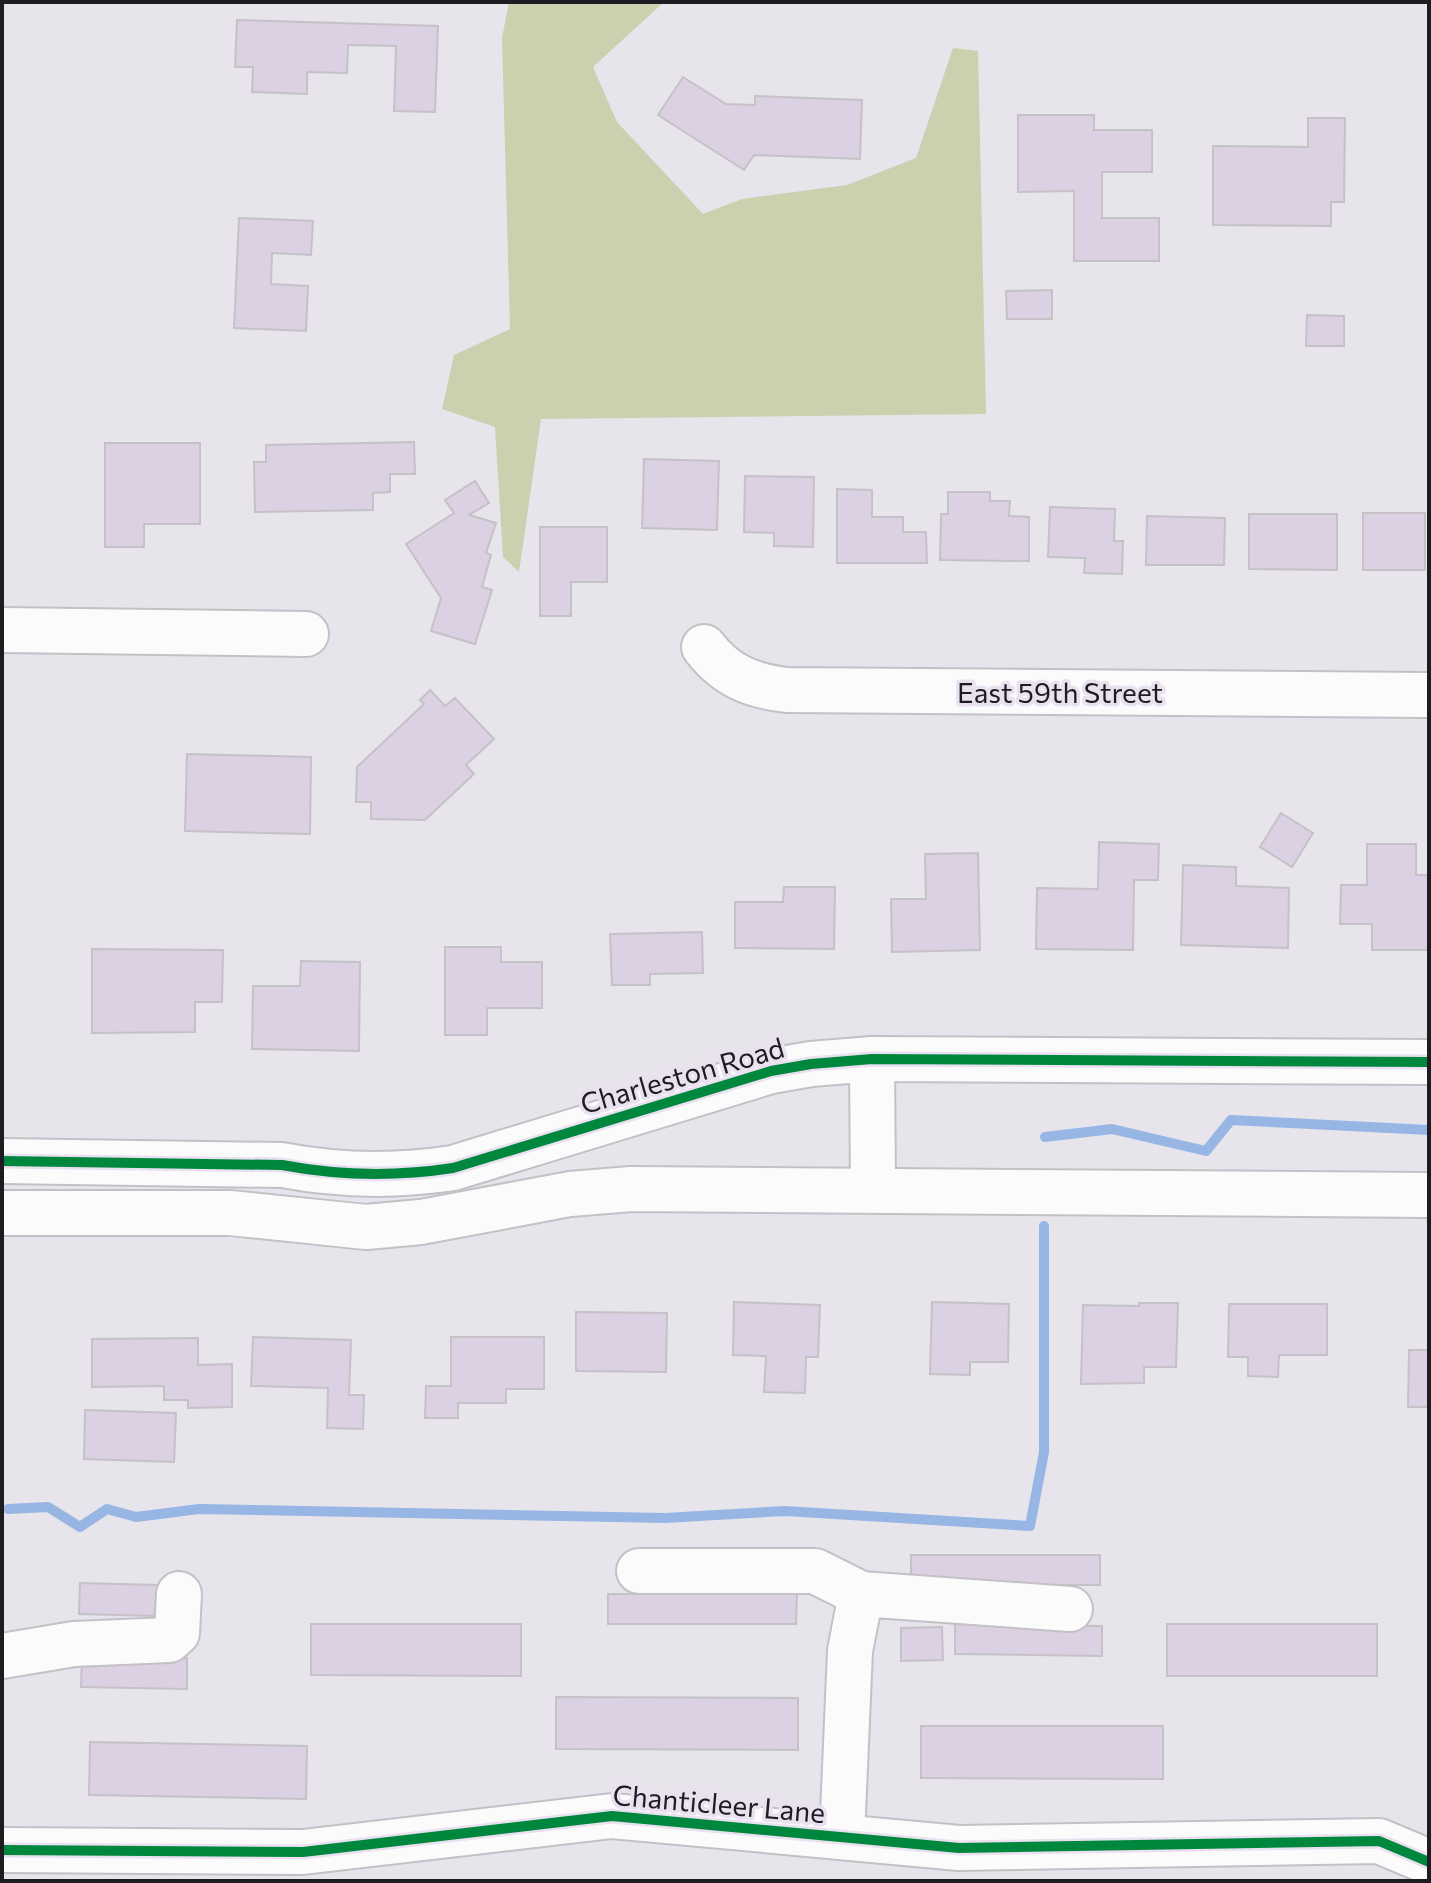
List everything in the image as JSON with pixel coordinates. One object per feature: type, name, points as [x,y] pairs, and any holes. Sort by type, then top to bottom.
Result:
[{"type":"street","points":[[2,630],[306,634]]},
{"type":"street","name":"East 59th Street","points":[[704,647],[717,665],[737,678],[787,690],[1429,695]]},
{"type":"street","points":[[872,1059],[873,1190]]},
{"type":"street","name":"Charleston Road","points":[[2,1161],[267,1164],[381,1176],[424,1172],[453,1168],[771,1071],[872,1059],[1429,1062]]},
{"type":"street","points":[[2,1213],[230,1213],[366,1227],[421,1222],[570,1194],[631,1189],[1429,1195]]},
{"type":"street","points":[[639,1571],[815,1571],[861,1594],[1070,1609]]},
{"type":"street","points":[[2,1656],[74,1644],[169,1640],[177,1633],[179,1594]]},
{"type":"street","points":[[842,1837],[850,1651],[861,1594]]},
{"type":"street","name":"Chanticleer Lane","points":[[2,1850],[303,1852],[612,1816],[959,1848],[1379,1841],[1429,1862]]},
{"type":"green space","points":[[509,2],[664,2],[593,67],[617,122],[703,214],[742,199],[847,185],[916,158],[953,48],[978,51],[986,414],[541,419],[519,572],[503,557],[495,427],[442,409],[454,355],[510,329],[502,38]]},
{"type":"building","points":[[237,20],[438,26],[435,112],[394,111],[396,46],[348,45],[347,73],[307,72],[307,94],[252,92],[253,67],[235,67]]},
{"type":"building","points":[[683,77],[726,104],[755,105],[755,96],[862,100],[860,159],[754,155],[744,170],[658,115]]},
{"type":"building","points":[[1018,115],[1094,115],[1094,130],[1152,130],[1152,172],[1102,172],[1102,218],[1159,218],[1159,261],[1074,261],[1074,191],[1018,192]]},
{"type":"building","points":[[1308,118],[1345,118],[1344,202],[1331,202],[1331,226],[1213,225],[1213,146],[1308,147]]},
{"type":"building","points":[[239,218],[313,221],[311,255],[272,253],[271,284],[308,286],[306,331],[234,328]]},
{"type":"building","points":[[1052,290],[1052,319],[1007,319],[1006,291]]},
{"type":"building","points":[[1307,315],[1344,316],[1344,346],[1306,346]]},
{"type":"building","points":[[414,442],[415,474],[390,474],[390,492],[373,493],[373,510],[255,512],[254,462],[266,462],[266,445]]},
{"type":"building","points":[[105,443],[200,443],[200,524],[144,524],[144,547],[105,547]]},
{"type":"building","points":[[644,459],[719,461],[717,530],[642,528]]},
{"type":"building","points":[[745,476],[814,477],[813,547],[774,546],[774,533],[744,532]]},
{"type":"building","points":[[475,481],[489,503],[469,515],[496,523],[486,553],[491,555],[482,587],[492,590],[475,644],[431,631],[441,598],[406,544],[454,513],[445,500]]},
{"type":"building","points":[[837,489],[872,490],[872,517],[903,517],[903,532],[926,532],[927,563],[837,563]]},
{"type":"building","points":[[948,492],[990,492],[990,501],[1010,501],[1009,516],[1029,517],[1029,561],[940,560],[941,514],[948,514]]},
{"type":"building","points":[[1050,507],[1115,509],[1114,541],[1123,541],[1122,574],[1084,573],[1085,558],[1048,557]]},
{"type":"building","points":[[1363,513],[1425,513],[1425,570],[1363,570]]},
{"type":"building","points":[[1249,514],[1337,514],[1337,570],[1249,569]]},
{"type":"building","points":[[1147,516],[1225,518],[1224,565],[1146,565]]},
{"type":"building","points":[[540,527],[607,527],[607,582],[571,582],[571,616],[540,616]]},
{"type":"building","points":[[430,690],[445,706],[455,698],[494,739],[466,765],[474,774],[425,820],[371,819],[371,802],[356,802],[357,767],[424,704],[420,700]]},
{"type":"building","points":[[187,754],[311,757],[310,834],[185,831]]},
{"type":"building","points":[[1281,813],[1313,833],[1292,867],[1260,847]]},
{"type":"building","points":[[1099,842],[1159,844],[1158,880],[1134,880],[1133,950],[1036,949],[1037,888],[1098,889]]},
{"type":"building","points":[[1367,844],[1416,844],[1416,875],[1429,875],[1429,950],[1372,950],[1372,924],[1340,924],[1341,885],[1367,885]]},
{"type":"building","points":[[978,853],[980,950],[892,952],[891,899],[926,899],[925,854]]},
{"type":"building","points":[[1183,865],[1236,867],[1236,886],[1289,888],[1288,948],[1181,945]]},
{"type":"building","points":[[784,887],[835,887],[834,949],[735,948],[735,902],[783,902]]},
{"type":"building","points":[[702,932],[703,973],[650,974],[650,985],[612,985],[610,934]]},
{"type":"building","points":[[445,947],[501,947],[501,962],[542,962],[542,1008],[487,1008],[487,1035],[445,1035]]},
{"type":"building","points":[[92,949],[223,950],[222,1002],[195,1002],[195,1032],[92,1033]]},
{"type":"building","points":[[301,961],[360,962],[359,1051],[252,1049],[253,986],[300,986]]},
{"type":"building","points":[[734,1302],[820,1305],[818,1357],[806,1357],[805,1393],[764,1392],[766,1356],[733,1355]]},
{"type":"building","points":[[932,1302],[1009,1304],[1008,1362],[970,1362],[970,1375],[930,1374]]},
{"type":"building","points":[[1139,1303],[1178,1303],[1176,1367],[1144,1367],[1144,1383],[1081,1384],[1083,1305],[1139,1306]]},
{"type":"building","points":[[1229,1304],[1327,1304],[1327,1355],[1279,1355],[1278,1377],[1248,1376],[1248,1357],[1228,1357]]},
{"type":"building","points":[[576,1312],[667,1313],[666,1372],[576,1371]]},
{"type":"building","points":[[253,1337],[351,1340],[349,1395],[364,1395],[363,1429],[327,1428],[328,1388],[251,1386]]},
{"type":"building","points":[[451,1337],[544,1337],[544,1389],[506,1389],[506,1403],[458,1403],[458,1418],[425,1418],[426,1386],[451,1386]]},
{"type":"building","points":[[198,1338],[198,1365],[232,1364],[232,1407],[188,1408],[188,1400],[164,1400],[164,1386],[92,1387],[92,1339]]},
{"type":"building","points":[[1409,1350],[1429,1350],[1429,1407],[1408,1407]]},
{"type":"building","points":[[85,1410],[176,1413],[174,1462],[84,1459]]},
{"type":"building","points":[[911,1555],[1100,1555],[1100,1585],[911,1585]]},
{"type":"building","points":[[80,1583],[157,1585],[156,1616],[79,1614]]},
{"type":"building","points":[[608,1594],[797,1594],[796,1624],[608,1624]]},
{"type":"building","points":[[311,1624],[521,1624],[521,1676],[311,1675]]},
{"type":"building","points":[[955,1624],[1102,1626],[1102,1656],[955,1654]]},
{"type":"building","points":[[1167,1624],[1377,1624],[1377,1676],[1167,1676]]},
{"type":"building","points":[[942,1627],[943,1660],[901,1661],[901,1628]]},
{"type":"building","points":[[82,1656],[187,1658],[187,1689],[81,1687]]},
{"type":"building","points":[[556,1697],[798,1698],[798,1750],[556,1749]]},
{"type":"building","points":[[921,1726],[1163,1726],[1163,1779],[921,1778]]},
{"type":"building","points":[[90,1742],[307,1746],[306,1799],[89,1795]]},
{"type":"waterway","points":[[1045,1137],[1112,1129],[1206,1151],[1231,1120],[1429,1130]]},
{"type":"waterway","points":[[8,1509],[48,1507],[80,1527],[107,1509],[136,1517],[199,1509],[665,1518],[785,1511],[1030,1526],[1044,1452],[1044,1226]]},
{"type":"cycle path","points":[[2,1161],[282,1165],[367,1174],[431,1171],[453,1168],[771,1071],[872,1059],[1429,1062]]},
{"type":"cycle path","points":[[2,1850],[303,1852],[612,1816],[959,1848],[1379,1841],[1429,1862]]}]
